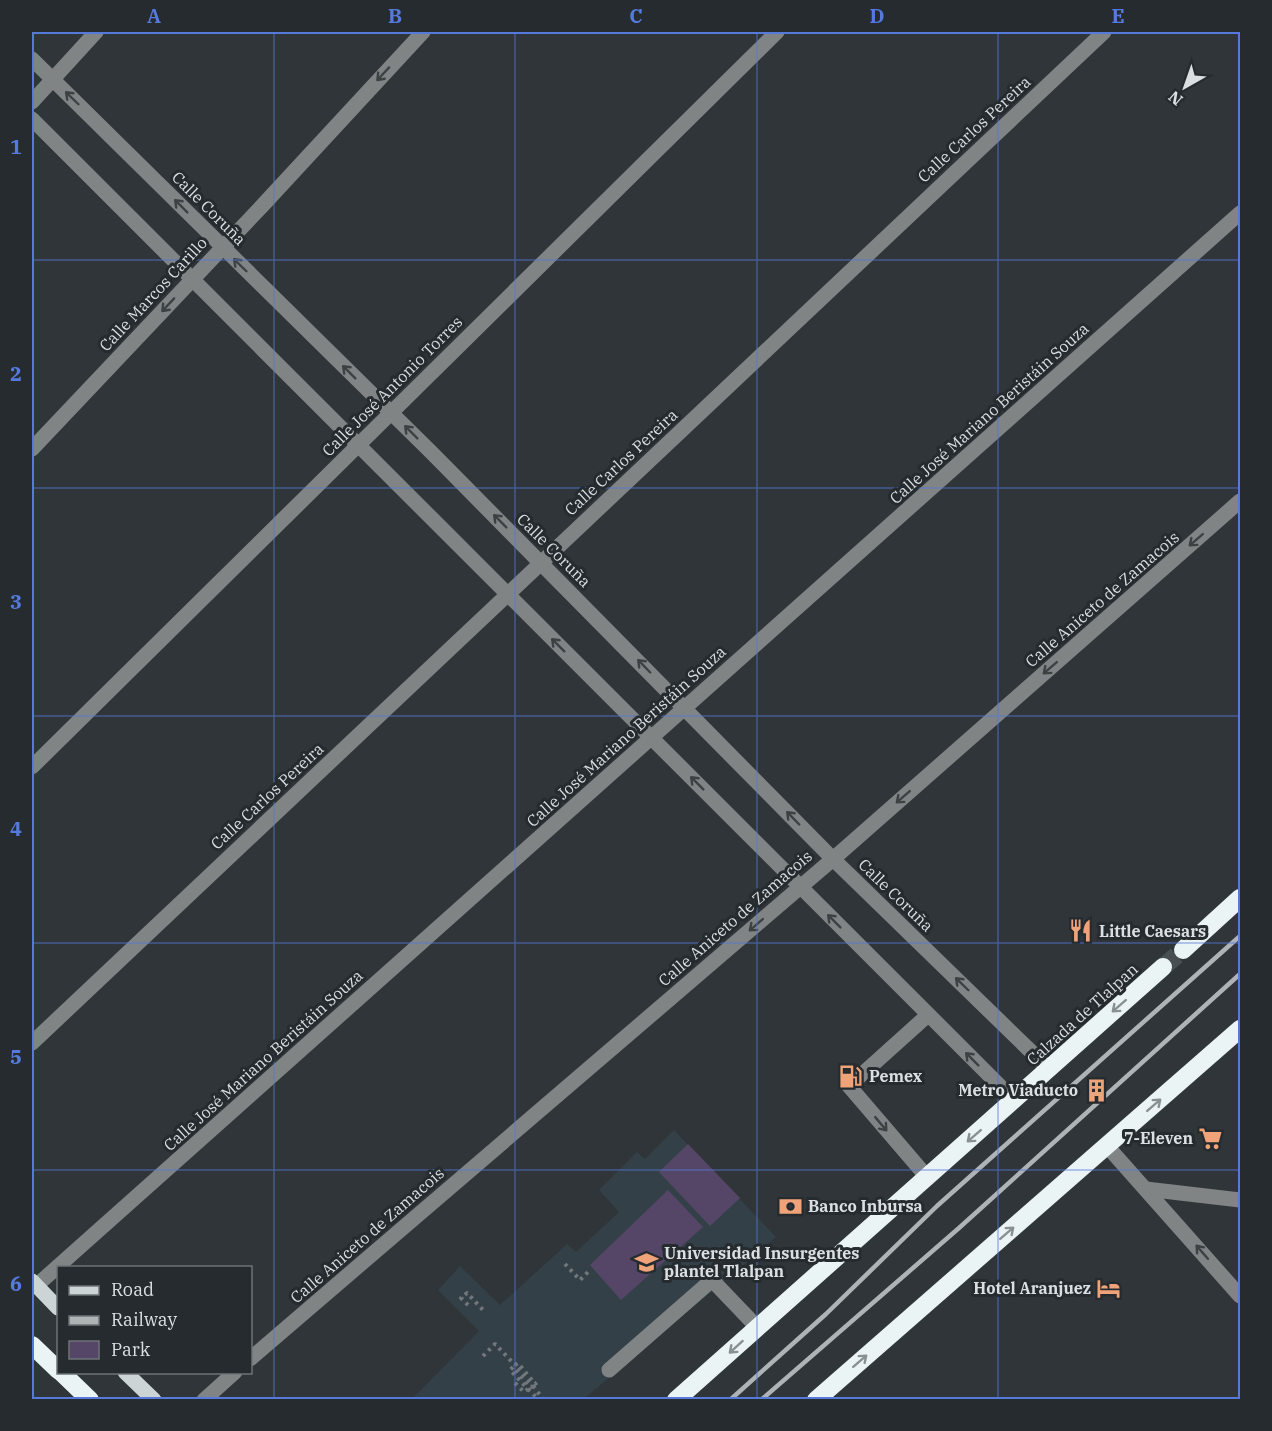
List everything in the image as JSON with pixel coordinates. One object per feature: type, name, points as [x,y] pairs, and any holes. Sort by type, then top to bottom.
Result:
[{"type":"highway","points":[[1183,950],[1240,898]]},
{"type":"highway","name":"Calzada de Tlalpan","points":[[676,1400],[1163,968]]},
{"type":"highway","points":[[816,1400],[1240,1029]]},
{"type":"highway","points":[[32,1345],[57,1368]]},
{"type":"highway","points":[[63,1374],[90,1400]]},
{"type":"main road","points":[[34,1284],[57,1307]]},
{"type":"main road","points":[[127,1374],[154,1400]]},
{"type":"street","points":[[32,102],[96,32]]},
{"type":"street","name":"Calle Marcos Carillo","points":[[32,448],[423,32]]},
{"type":"street","name":"Calle José Antonio Torres","points":[[32,767],[777,32]]},
{"type":"street","name":"Calle Carlos Pereira","points":[[32,1043],[1104,32]]},
{"type":"street","name":"Calle Coruña","points":[[32,59],[541,562],[833,859],[1049,1069]]},
{"type":"street","points":[[32,119],[1014,1100]]},
{"type":"street","name":"Calle José Mariano Beristáin Souza","points":[[34,1284],[652,738],[1240,213]]},
{"type":"street","name":"Calle Aniceto de Zamacois","points":[[252,1357],[833,859],[1240,501]]},
{"type":"street","points":[[927,1177],[849,1086],[928,1014]]},
{"type":"street","points":[[1107,1146],[1240,1296]]},
{"type":"street","points":[[1146,1189],[1240,1200]]},
{"type":"street","points":[[609,1370],[712,1280],[757,1327]]},
{"type":"street","points":[[204,1400],[233,1374]]},
{"type":"path","points":[[565,1264],[579,1280],[591,1270]]},
{"type":"path","points":[[468,1305],[461,1298],[466,1293],[485,1312]]},
{"type":"path","points":[[483,1356],[495,1344],[544,1400]]},
{"type":"path","points":[[515,1365],[518,1363],[535,1384],[539,1381]]},
{"type":"path","points":[[533,1386],[531,1388],[513,1367],[510,1370],[537,1398],[535,1400]]},
{"type":"path","points":[[515,1383],[524,1392],[528,1389]]},
{"type":"shaded area","name":"Universidad Insurgentes plantel Tlalpan","points":[[674,1130],[776,1237],[584,1399],[411,1400],[479,1331],[438,1290],[460,1266],[500,1305],[567,1244],[576,1252],[619,1212],[599,1190],[637,1152],[645,1159]]},
{"type":"green space","points":[[688,1144],[740,1198],[710,1226],[659,1172]]},
{"type":"green space","points":[[668,1190],[703,1227],[621,1300],[590,1265]]},
{"type":"tunnel","points":[[1163,967],[1183,950]]},
{"type":"railway","points":[[730,1400],[826,1314],[937,1206],[1240,936]]},
{"type":"railway","points":[[761,1400],[959,1228],[1240,974]]},
{"type":"place","name":"Little Caesars","points":[[1081,931]]},
{"type":"place","name":"Pemex","points":[[851,1076]]},
{"type":"place","name":"Metro Viaducto","points":[[1096,1090]]},
{"type":"place","name":"7-Eleven","points":[[1211,1138]]},
{"type":"place","name":"Banco Inbursa","points":[[790,1206]]},
{"type":"place","name":"Universidad Insurgentes plantel Tlalpan","points":[[646,1262]]},
{"type":"place","name":"Hotel Aranjuez","points":[[1109,1288]]}]
